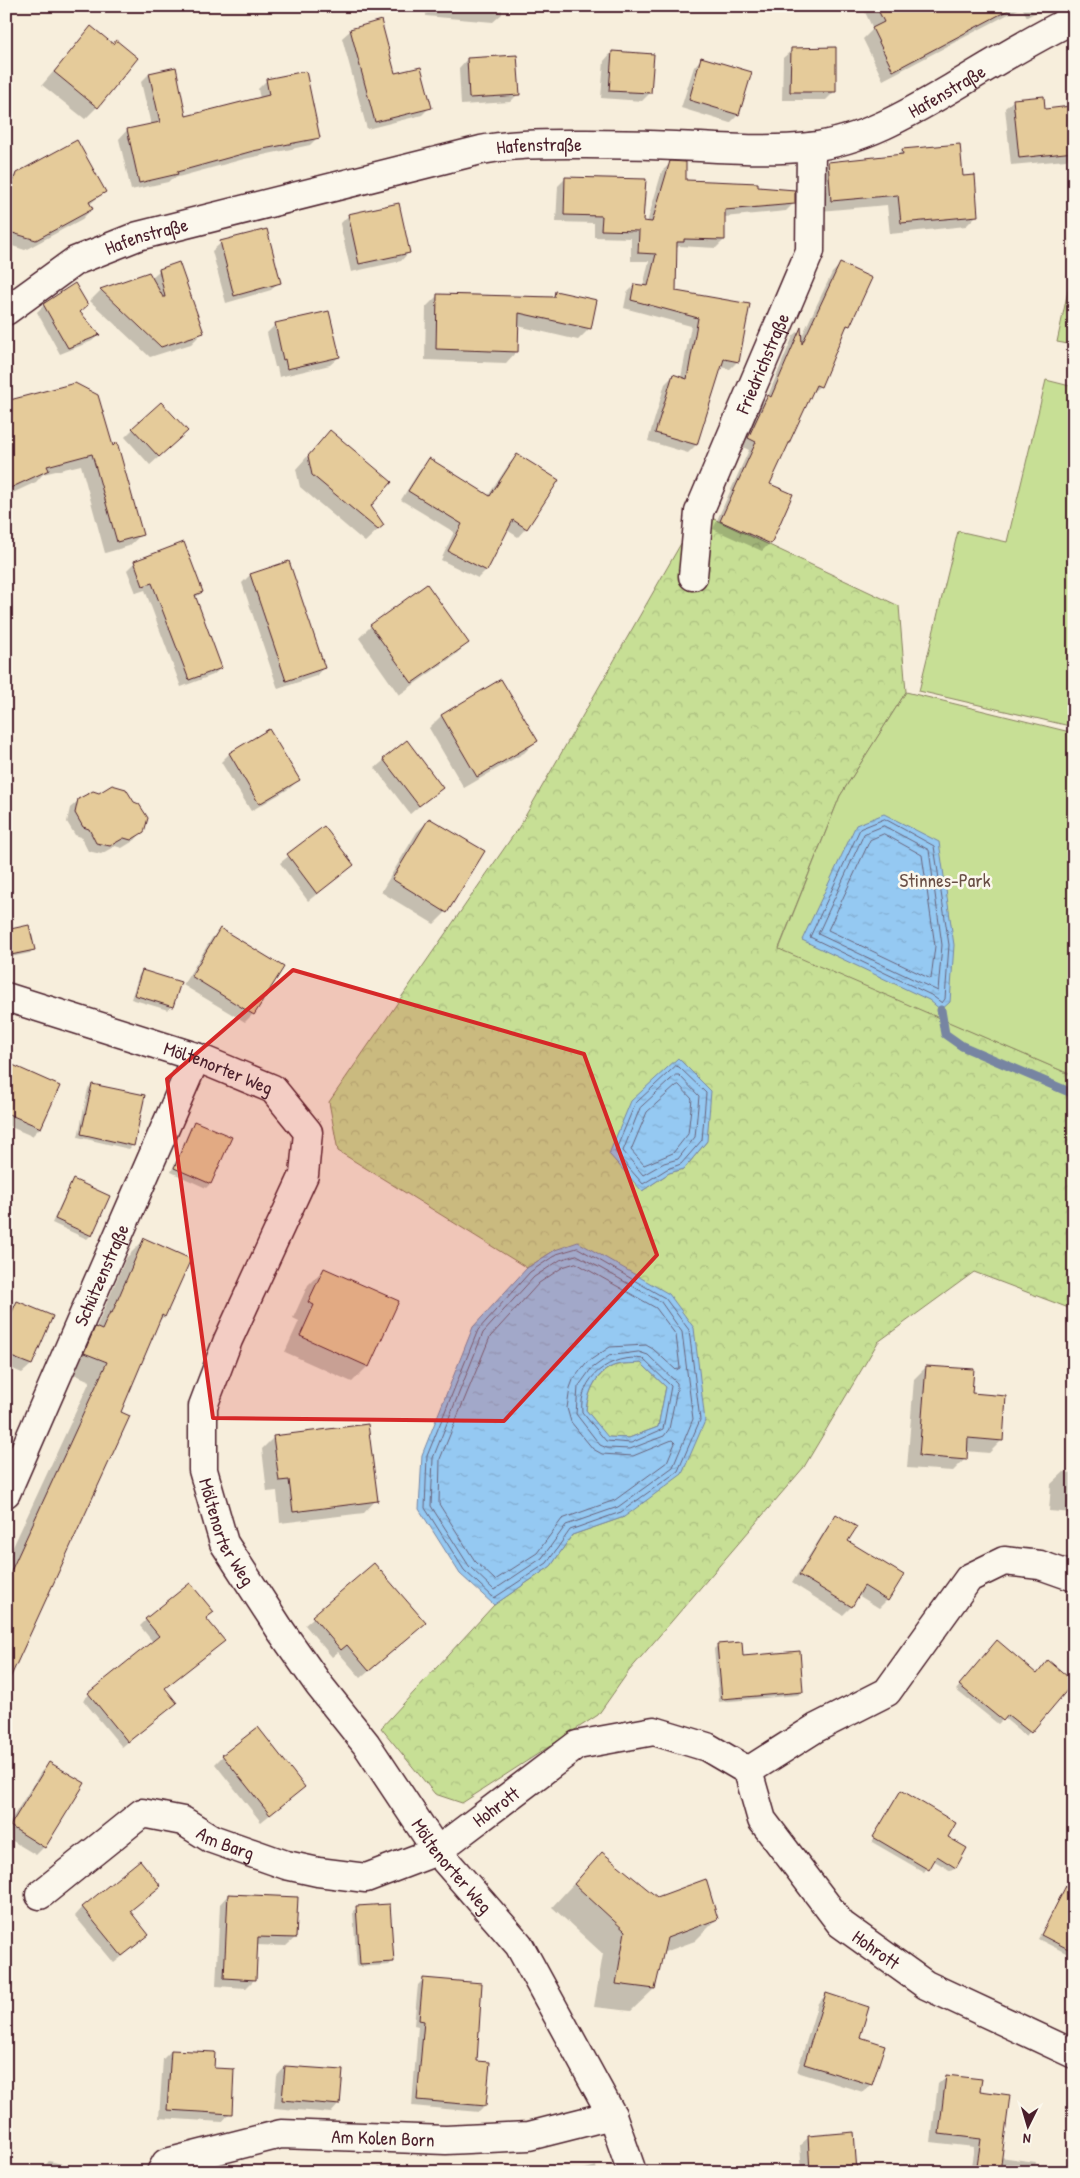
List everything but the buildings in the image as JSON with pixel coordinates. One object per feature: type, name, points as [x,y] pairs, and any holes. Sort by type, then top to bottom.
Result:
[{"type":"street","name":"Hafenstraße","points":[[6,311],[75,261],[138,236],[505,145],[538,143],[656,144],[748,149],[811,147],[860,135],[890,123],[1021,47],[1074,19]]},
{"type":"street","name":"Friedrichstraße","points":[[693,576],[698,512],[810,251],[811,147]]},
{"type":"street","name":"Möltenorter Weg","points":[[6,997],[196,1057],[273,1089],[308,1132],[304,1175],[228,1340],[203,1406],[202,1470],[224,1543],[281,1631],[319,1685],[366,1744],[437,1850],[519,1945],[612,2115],[632,2172]]},
{"type":"street","name":"Schützenstraße","points":[[6,1493],[196,1057]]},
{"type":"street","points":[[748,1771],[816,1728],[887,1692],[969,1578],[1004,1561],[1040,1565],[1074,1577]]},
{"type":"street","name":"Hohrott","points":[[437,1850],[577,1745],[654,1731],[707,1748],[748,1771],[762,1820],[841,1924],[926,1985],[1074,2054]]},
{"type":"street","name":"Am Barg","points":[[40,1895],[142,1813],[183,1821],[212,1839],[286,1865],[318,1872],[366,1878],[437,1850]]},
{"type":"street","name":"Am Kolen Born","points":[[161,2172],[166,2163],[281,2134],[446,2140],[529,2136],[612,2115]]},
{"type":"highlighted area","points":[[293,970],[584,1054],[657,1255],[504,1421],[213,1418],[167,1079]]},
{"type":"green space","points":[[1074,263],[1074,345],[1057,342]]},
{"type":"green space","points":[[1046,380],[1074,387],[1074,727],[919,691],[958,531],[1007,542]]},
{"type":"green space","points":[[699,512],[899,606],[906,692],[840,796],[779,948],[1074,1076],[1074,1310],[974,1272],[878,1342],[804,1467],[629,1671],[598,1715],[462,1803],[435,1794],[381,1728],[494,1605],[551,1566],[572,1535],[624,1517],[705,1421],[555,1250],[527,1268],[338,1151],[329,1102],[519,827]],"holes":[[[707,1141],[684,1169],[669,1173],[642,1191]]]},
{"type":"green space","name":"Stinnes-Park","points":[[906,692],[1074,733],[1074,1076],[779,949],[840,796]]},
{"type":"green space","points":[[641,1363],[666,1387],[658,1427],[629,1438],[607,1437],[586,1410],[594,1383],[603,1372],[616,1365]]},
{"type":"water","points":[[884,814],[939,842],[954,945],[950,1002],[941,1010],[929,1000],[802,940],[856,825]]},
{"type":"water","points":[[678,1058],[711,1091],[707,1141],[684,1169],[669,1173],[642,1191],[609,1154],[631,1101]]},
{"type":"water","points":[[578,1242],[669,1294],[694,1328],[705,1421],[682,1474],[624,1517],[572,1535],[551,1566],[494,1605],[460,1574],[419,1509],[422,1455],[473,1327],[527,1268],[555,1250]],"holes":[[[641,1363],[666,1387],[658,1427],[629,1438],[608,1437],[586,1410],[594,1383],[603,1372],[616,1365]]]},
{"type":"waterway","points":[[941,1010],[945,1034],[962,1046],[1074,1094]]}]
